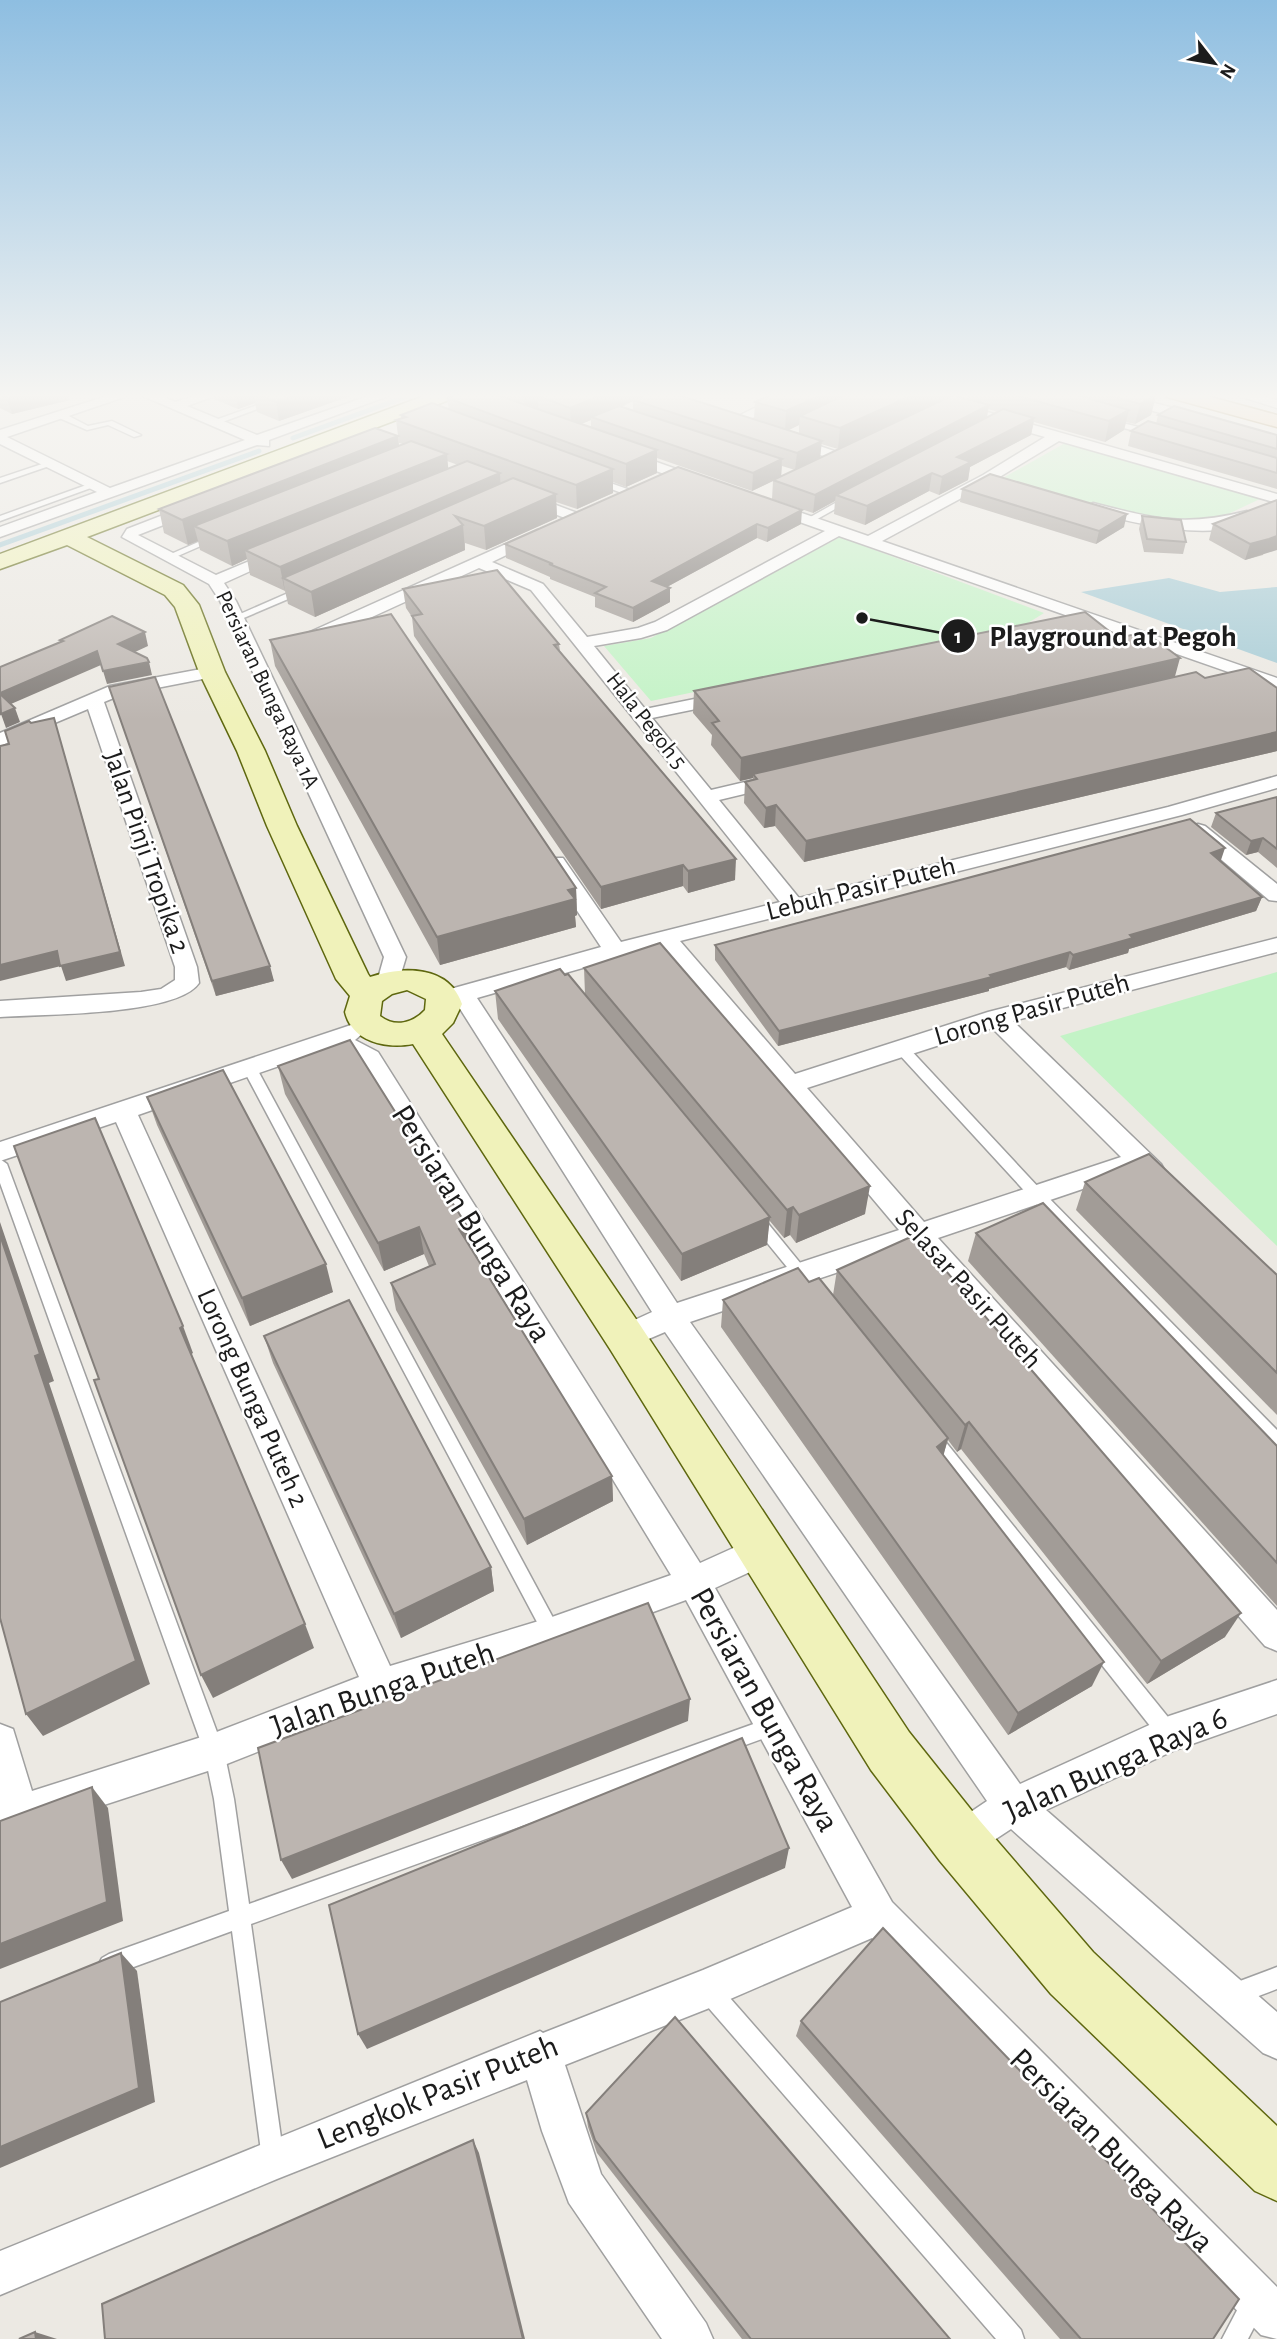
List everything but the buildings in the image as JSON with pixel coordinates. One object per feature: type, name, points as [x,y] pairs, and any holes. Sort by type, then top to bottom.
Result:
[{"type":"street","points":[[0,532],[84,502]]},
{"type":"street","points":[[0,562],[35,548],[84,545],[109,521],[159,502]]},
{"type":"street","points":[[294,646],[387,611],[479,562],[580,515],[534,502]]},
{"type":"street","points":[[757,502],[1277,684]]},
{"type":"street","points":[[870,541],[943,502]]},
{"type":"street","points":[[1076,503],[1140,521],[1205,527],[1236,520],[1275,502]]},
{"type":"street","name":"Persiaran Bunga Raya 1A","points":[[205,504],[132,532],[130,537],[215,581],[262,660],[380,990]]},
{"type":"street","points":[[584,643],[641,633],[661,626],[838,530]]},
{"type":"street","points":[[84,545],[174,590],[187,605],[212,672],[251,751],[353,979],[380,990]]},
{"type":"street","points":[[215,581],[291,550]]},
{"type":"street","name":"Hala Pegoh 5","points":[[479,562],[537,587],[793,905]]},
{"type":"street","points":[[1050,625],[1068,613]]},
{"type":"street","points":[[0,740],[116,690],[212,672]]},
{"type":"street","points":[[1200,681],[1241,672]]},
{"type":"street","points":[[641,715],[748,692]]},
{"type":"street","name":"Jalan Pinji Tropika 2","points":[[0,1009],[141,1000],[168,995],[187,983],[186,967],[94,698]]},
{"type":"street","points":[[706,797],[800,775]]},
{"type":"street","name":"Lebuh Pasir Puteh","points":[[443,1008],[556,974],[615,950],[1175,811],[1277,782]]},
{"type":"street","points":[[1175,811],[1277,895]]},
{"type":"street","points":[[545,847],[615,950]]},
{"type":"street","name":"Selasar Pasir Puteh","points":[[666,939],[918,1234],[1277,1634]]},
{"type":"street","name":"Lorong Pasir Puteh","points":[[789,1085],[996,1018],[1277,945]]},
{"type":"street","points":[[0,1152],[333,1038],[380,990],[407,979],[425,981],[438,989],[443,1008],[625,1337],[890,1751],[960,1841],[1072,1973],[1277,2169]]},
{"type":"street","points":[[380,990],[393,1035],[443,1008]]},
{"type":"street","points":[[443,1008],[670,1317],[1013,1805],[1277,2039]]},
{"type":"street","points":[[996,1018],[1169,1186]]},
{"type":"street","name":"Persiaran Bunga Raya","points":[[333,1038],[369,1058],[694,1582],[878,1916],[1267,2309]]},
{"type":"street","name":"Lorong Bunga Puteh 2","points":[[123,1110],[381,1686]]},
{"type":"street","points":[[625,1337],[670,1317],[809,1284],[918,1234],[1141,1160]]},
{"type":"street","name":"Jalan Bunga Puteh","points":[[10,1816],[214,1751],[381,1686],[552,1633],[694,1582],[762,1550]]},
{"type":"street","name":"Jalan Bunga Raya 6","points":[[960,1841],[1013,1805],[1168,1734],[1277,1697]]},
{"type":"street","points":[[0,1742],[10,1816]]},
{"type":"street","name":"Lengkok Pasir Puteh","points":[[0,2273],[273,2158],[707,1989],[878,1916]]},
{"type":"street","points":[[540,2052],[563,2132],[584,2188],[690,2339]]},
{"type":"lane","points":[[0,519],[47,502]]},
{"type":"lane","points":[[809,520],[844,502]]},
{"type":"lane","points":[[167,557],[230,532]]},
{"type":"lane","points":[[236,618],[310,586]]},
{"type":"lane","points":[[901,1048],[1036,1194],[1277,1441]]},
{"type":"lane","points":[[249,1068],[552,1633]]},
{"type":"lane","points":[[0,1164],[214,1751],[224,1799],[273,2158]]},
{"type":"lane","points":[[749,1210],[809,1284]]},
{"type":"lane","points":[[920,1423],[1168,1734]]},
{"type":"lane","points":[[88,1973],[773,1726]]},
{"type":"lane","points":[[1230,1996],[1277,1979]]},
{"type":"lane","points":[[707,1989],[1012,2339]]},
{"type":"lane","points":[[1234,2339],[1267,2309]]},
{"type":"green space","points":[[1088,502],[1253,502],[1205,525],[1144,518]]},
{"type":"green space","points":[[840,537],[1044,613],[1028,623],[651,701],[604,646],[651,638]]},
{"type":"green space","points":[[1277,972],[1277,1246],[1060,1036]]},
{"type":"water","points":[[1169,578],[1220,592],[1277,587],[1277,663],[1081,592]]},
{"type":"waterway","points":[[0,545],[118,502]]},
{"type":"place","name":"Playground at Pegoh","points":[[862,618]]}]
